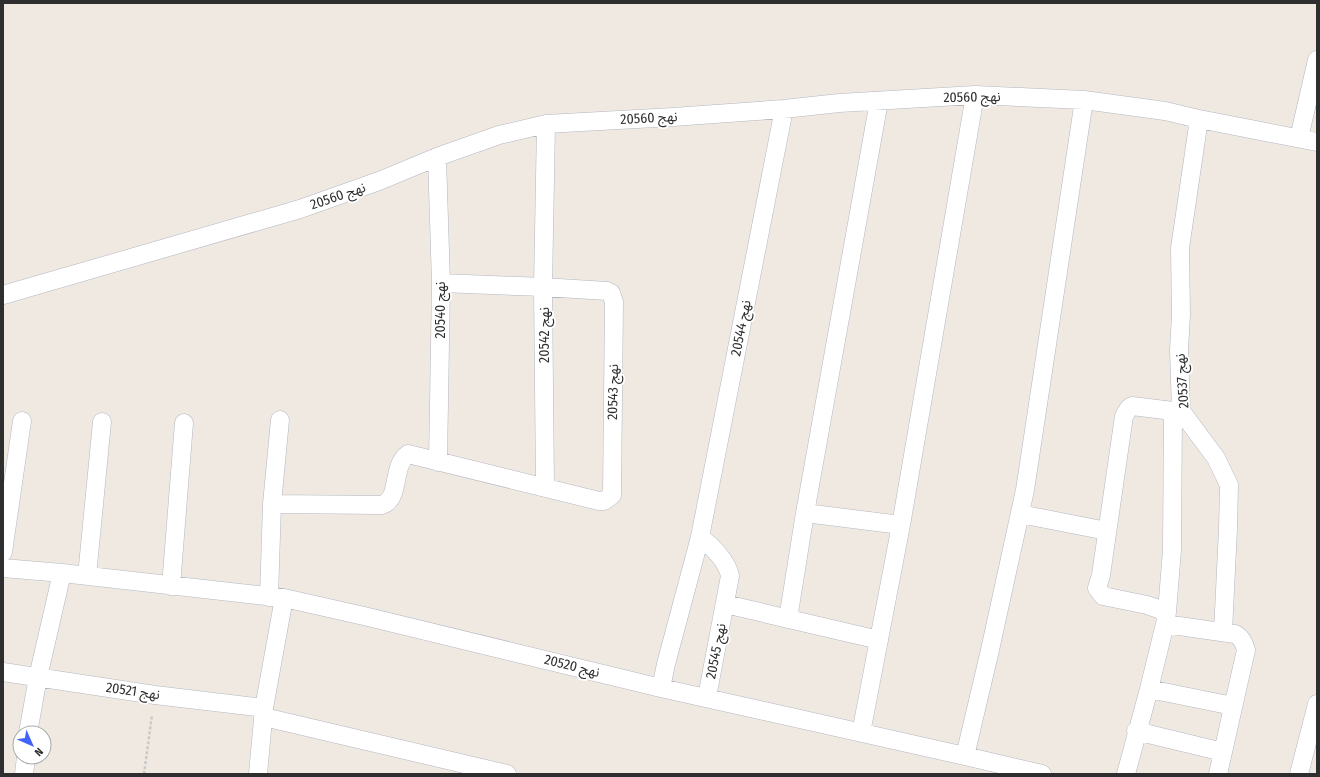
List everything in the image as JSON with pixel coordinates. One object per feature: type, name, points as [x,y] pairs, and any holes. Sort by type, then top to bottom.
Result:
[{"type":"street","points":[[1301,131],[1317,60]]},
{"type":"street","points":[[861,733],[901,525],[975,95]]},
{"type":"street","name":"نهج 20560","points":[[3,295],[300,209],[379,181],[438,157],[499,135],[546,124],[784,110],[838,104],[975,95],[1084,100],[1165,110],[1199,119],[1301,131],[1317,142]]},
{"type":"street","points":[[965,756],[1025,490],[1084,100]]},
{"type":"street","points":[[788,619],[805,513],[879,101]]},
{"type":"street","name":"نهج 20544","points":[[661,688],[666,664],[704,540],[784,110]]},
{"type":"street","name":"نهج 20537","points":[[1199,119],[1180,248],[1181,314],[1177,411],[1216,458],[1229,485],[1223,632]]},
{"type":"street","points":[[543,287],[546,124]]},
{"type":"street","name":"نهج 20540","points":[[438,157],[441,283],[438,462]]},
{"type":"street","name":"نهج 20542","points":[[441,283],[543,287],[545,487]]},
{"type":"street","name":"نهج 20543","points":[[543,287],[607,291],[611,294],[614,302],[612,495],[604,501],[599,501],[545,487]]},
{"type":"street","points":[[1126,774],[1166,618],[1172,550],[1177,411],[1132,406],[1124,416],[1101,575],[1097,588],[1103,596],[1147,605],[1166,618],[1235,634],[1242,640],[1246,650],[1218,774]]},
{"type":"street","points":[[258,774],[277,597],[272,504],[280,420]]},
{"type":"street","points":[[3,552],[22,421]]},
{"type":"street","points":[[87,576],[102,422]]},
{"type":"street","points":[[171,586],[184,423]]},
{"type":"street","points":[[272,504],[386,504],[392,498],[403,457],[408,454],[545,487]]},
{"type":"street","points":[[805,513],[901,525]]},
{"type":"street","points":[[1020,514],[1107,531]]},
{"type":"street","name":"نهج 20545","points":[[704,540],[727,566],[730,576],[708,698]]},
{"type":"street","name":"نهج 20520","points":[[3,568],[62,573],[277,597],[372,618],[661,688],[1042,774]]},
{"type":"street","points":[[29,725],[38,677],[62,573]]},
{"type":"street","points":[[725,604],[879,640]]},
{"type":"street","name":"نهج 20521","points":[[3,672],[264,712],[507,774]]},
{"type":"street","points":[[1149,689],[1233,706]]},
{"type":"street","points":[[1299,774],[1317,704]]},
{"type":"street","points":[[1136,731],[1223,752]]},
{"type":"path","points":[[144,774],[155,695]]}]
